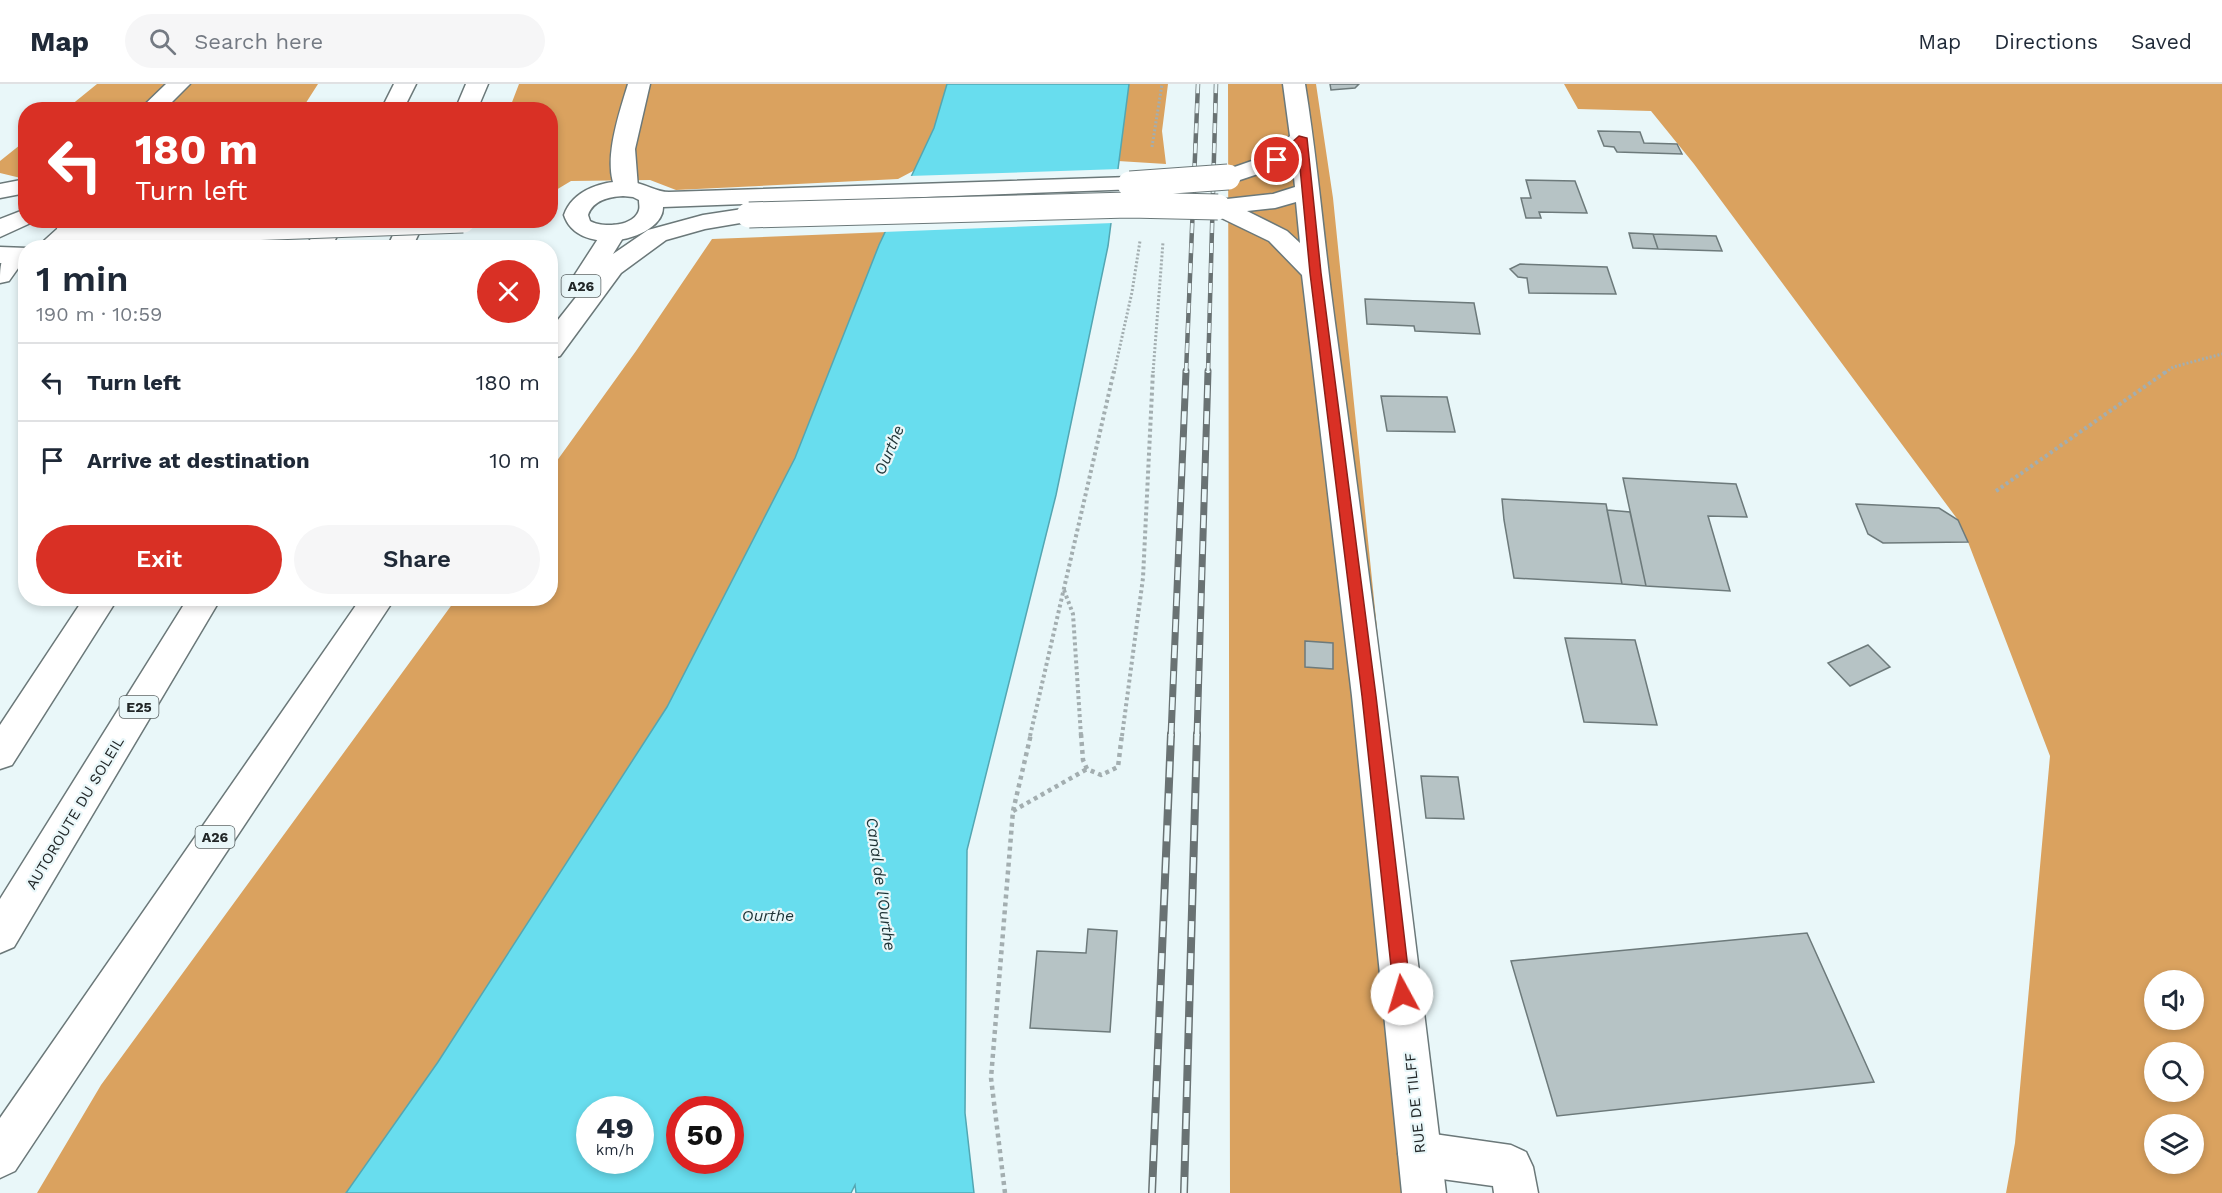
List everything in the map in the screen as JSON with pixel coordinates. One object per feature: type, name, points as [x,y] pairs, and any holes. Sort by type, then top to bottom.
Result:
[{"type":"main road","points":[[159,102],[179,84]]},
{"type":"main road","points":[[396,102],[405,84]]},
{"type":"main road","points":[[469,102],[477,84]]},
{"type":"main road","points":[[626,188],[623,177],[623,146],[639,84]]},
{"type":"main road","name":"RUE DE TILFF","points":[[1294,84],[1308,191],[1315,273],[1369,696],[1422,1173]]},
{"type":"main road","points":[[1302,138],[1275,181],[1218,207],[1129,205],[718,214],[640,224],[614,233],[599,233],[586,229],[578,223],[576,214],[580,206],[599,193],[626,188],[641,191],[651,198],[699,199],[1167,182],[1228,177],[1275,181],[1308,191]]},
{"type":"main road","points":[[0,190],[18,187]]},
{"type":"main road","points":[[640,224],[650,216],[654,206],[651,198]]},
{"type":"main road","points":[[1218,207],[1278,236],[1315,273]]},
{"type":"main road","points":[[558,215],[576,214]]},
{"type":"main road","points":[[558,339],[612,267],[657,235],[703,222],[749,215]]},
{"type":"main road","points":[[0,229],[18,220]]},
{"type":"main road","points":[[56,240],[68,228]]},
{"type":"main road","points":[[82,228],[112,233],[247,228]]},
{"type":"main road","name":"A26","points":[[558,327],[592,266],[614,233]]},
{"type":"main road","points":[[0,754],[97,606]]},
{"type":"main road","name":"AUTOROUTE DU SOLEIL","points":[[0,934],[200,606]]},
{"type":"main road","name":"A26","points":[[0,1156],[52,1076],[374,606]]},
{"type":"main road","points":[[1422,1173],[1511,1167],[1516,1193]]},
{"type":"path","points":[[1152,153],[1162,84]]},
{"type":"path","points":[[1064,590],[1073,614],[1083,760],[1087,769],[1101,775],[1118,767],[1143,578],[1153,368],[1166,207]]},
{"type":"path","points":[[1005,1193],[991,1078],[1013,811],[1132,292],[1141,237]]},
{"type":"path","points":[[1996,491],[2173,367],[2222,354]]},
{"type":"path","points":[[1013,811],[1087,769]]},
{"type":"shaded area","points":[[97,84],[318,84],[306,102],[75,102]]},
{"type":"shaded area","points":[[519,84],[947,84],[934,128],[915,170],[898,179],[676,190],[650,180],[571,181],[558,189],[558,102],[512,102]]},
{"type":"shaded area","points":[[1129,84],[1168,84],[1162,131],[1166,164],[1118,161]]},
{"type":"shaded area","points":[[1228,84],[1316,84],[1333,198],[1384,697],[1444,1193],[1230,1193]]},
{"type":"shaded area","points":[[1564,84],[2222,84],[2222,1193],[2006,1193],[2015,1143],[2050,756],[1958,520],[1694,164],[1651,111],[1578,109]]},
{"type":"shaded area","points":[[18,147],[18,177],[0,173],[0,161]]},
{"type":"shaded area","points":[[887,232],[879,245],[795,458],[667,707],[438,1062],[346,1193],[37,1193],[101,1085],[451,606],[558,606],[558,459],[636,351],[712,239]]},
{"type":"water","name":"Ourthe","points":[[947,84],[1129,84],[1108,246],[1056,495],[967,850],[965,1113],[974,1193],[856,1193],[855,1185],[851,1193],[346,1193],[438,1062],[667,707],[795,458],[879,245],[934,128]]},
{"type":"pier","points":[[1120,169],[1113,223],[883,232],[909,176]]},
{"type":"building","points":[[1330,84],[1359,84],[1355,88],[1331,90]]},
{"type":"building","points":[[1598,131],[1640,132],[1644,143],[1677,144],[1682,154],[1617,152],[1614,147],[1604,146]]},
{"type":"building","points":[[1526,180],[1575,181],[1587,213],[1539,212],[1541,218],[1526,218],[1521,198],[1531,198]]},
{"type":"building","points":[[1629,233],[1653,234],[1658,249],[1633,248]]},
{"type":"building","points":[[1653,234],[1716,236],[1722,251],[1658,249]]},
{"type":"building","points":[[1520,264],[1607,267],[1616,294],[1529,293],[1527,278],[1518,277],[1510,269]]},
{"type":"building","points":[[1365,299],[1474,303],[1480,334],[1415,331],[1414,326],[1367,324]]},
{"type":"building","points":[[1381,396],[1447,397],[1455,432],[1387,431]]},
{"type":"building","points":[[1623,478],[1736,484],[1747,517],[1708,516],[1730,591],[1646,586]]},
{"type":"building","points":[[1502,499],[1606,504],[1622,584],[1514,578]]},
{"type":"building","points":[[1856,504],[1939,508],[1958,520],[1968,542],[1883,543],[1868,534]]},
{"type":"building","points":[[1607,510],[1630,512],[1646,586],[1622,584]]},
{"type":"building","points":[[1565,638],[1635,640],[1657,725],[1584,722]]},
{"type":"building","points":[[1305,641],[1333,643],[1333,669],[1305,667]]},
{"type":"building","points":[[1868,645],[1890,667],[1850,686],[1828,663]]},
{"type":"building","points":[[1421,776],[1458,777],[1464,819],[1426,818]]},
{"type":"building","points":[[1088,929],[1117,931],[1110,1032],[1030,1028],[1037,951],[1086,953]]},
{"type":"building","points":[[1807,933],[1874,1082],[1557,1116],[1511,961]]},
{"type":"railway","points":[[1186,373],[1198,84]]},
{"type":"railway","points":[[1208,373],[1216,84]]},
{"type":"railway","points":[[1171,736],[1186,371]]},
{"type":"railway","points":[[1197,736],[1208,371]]},
{"type":"railway","points":[[1152,1193],[1171,734]]},
{"type":"railway","points":[[1184,1193],[1197,734]]},
{"type":"route","points":[[1277,160],[1302,138],[1315,273],[1369,696],[1402,994]]},
{"type":"water label","name":"Canal de l'Ourthe","points":[[881,884]]}]
